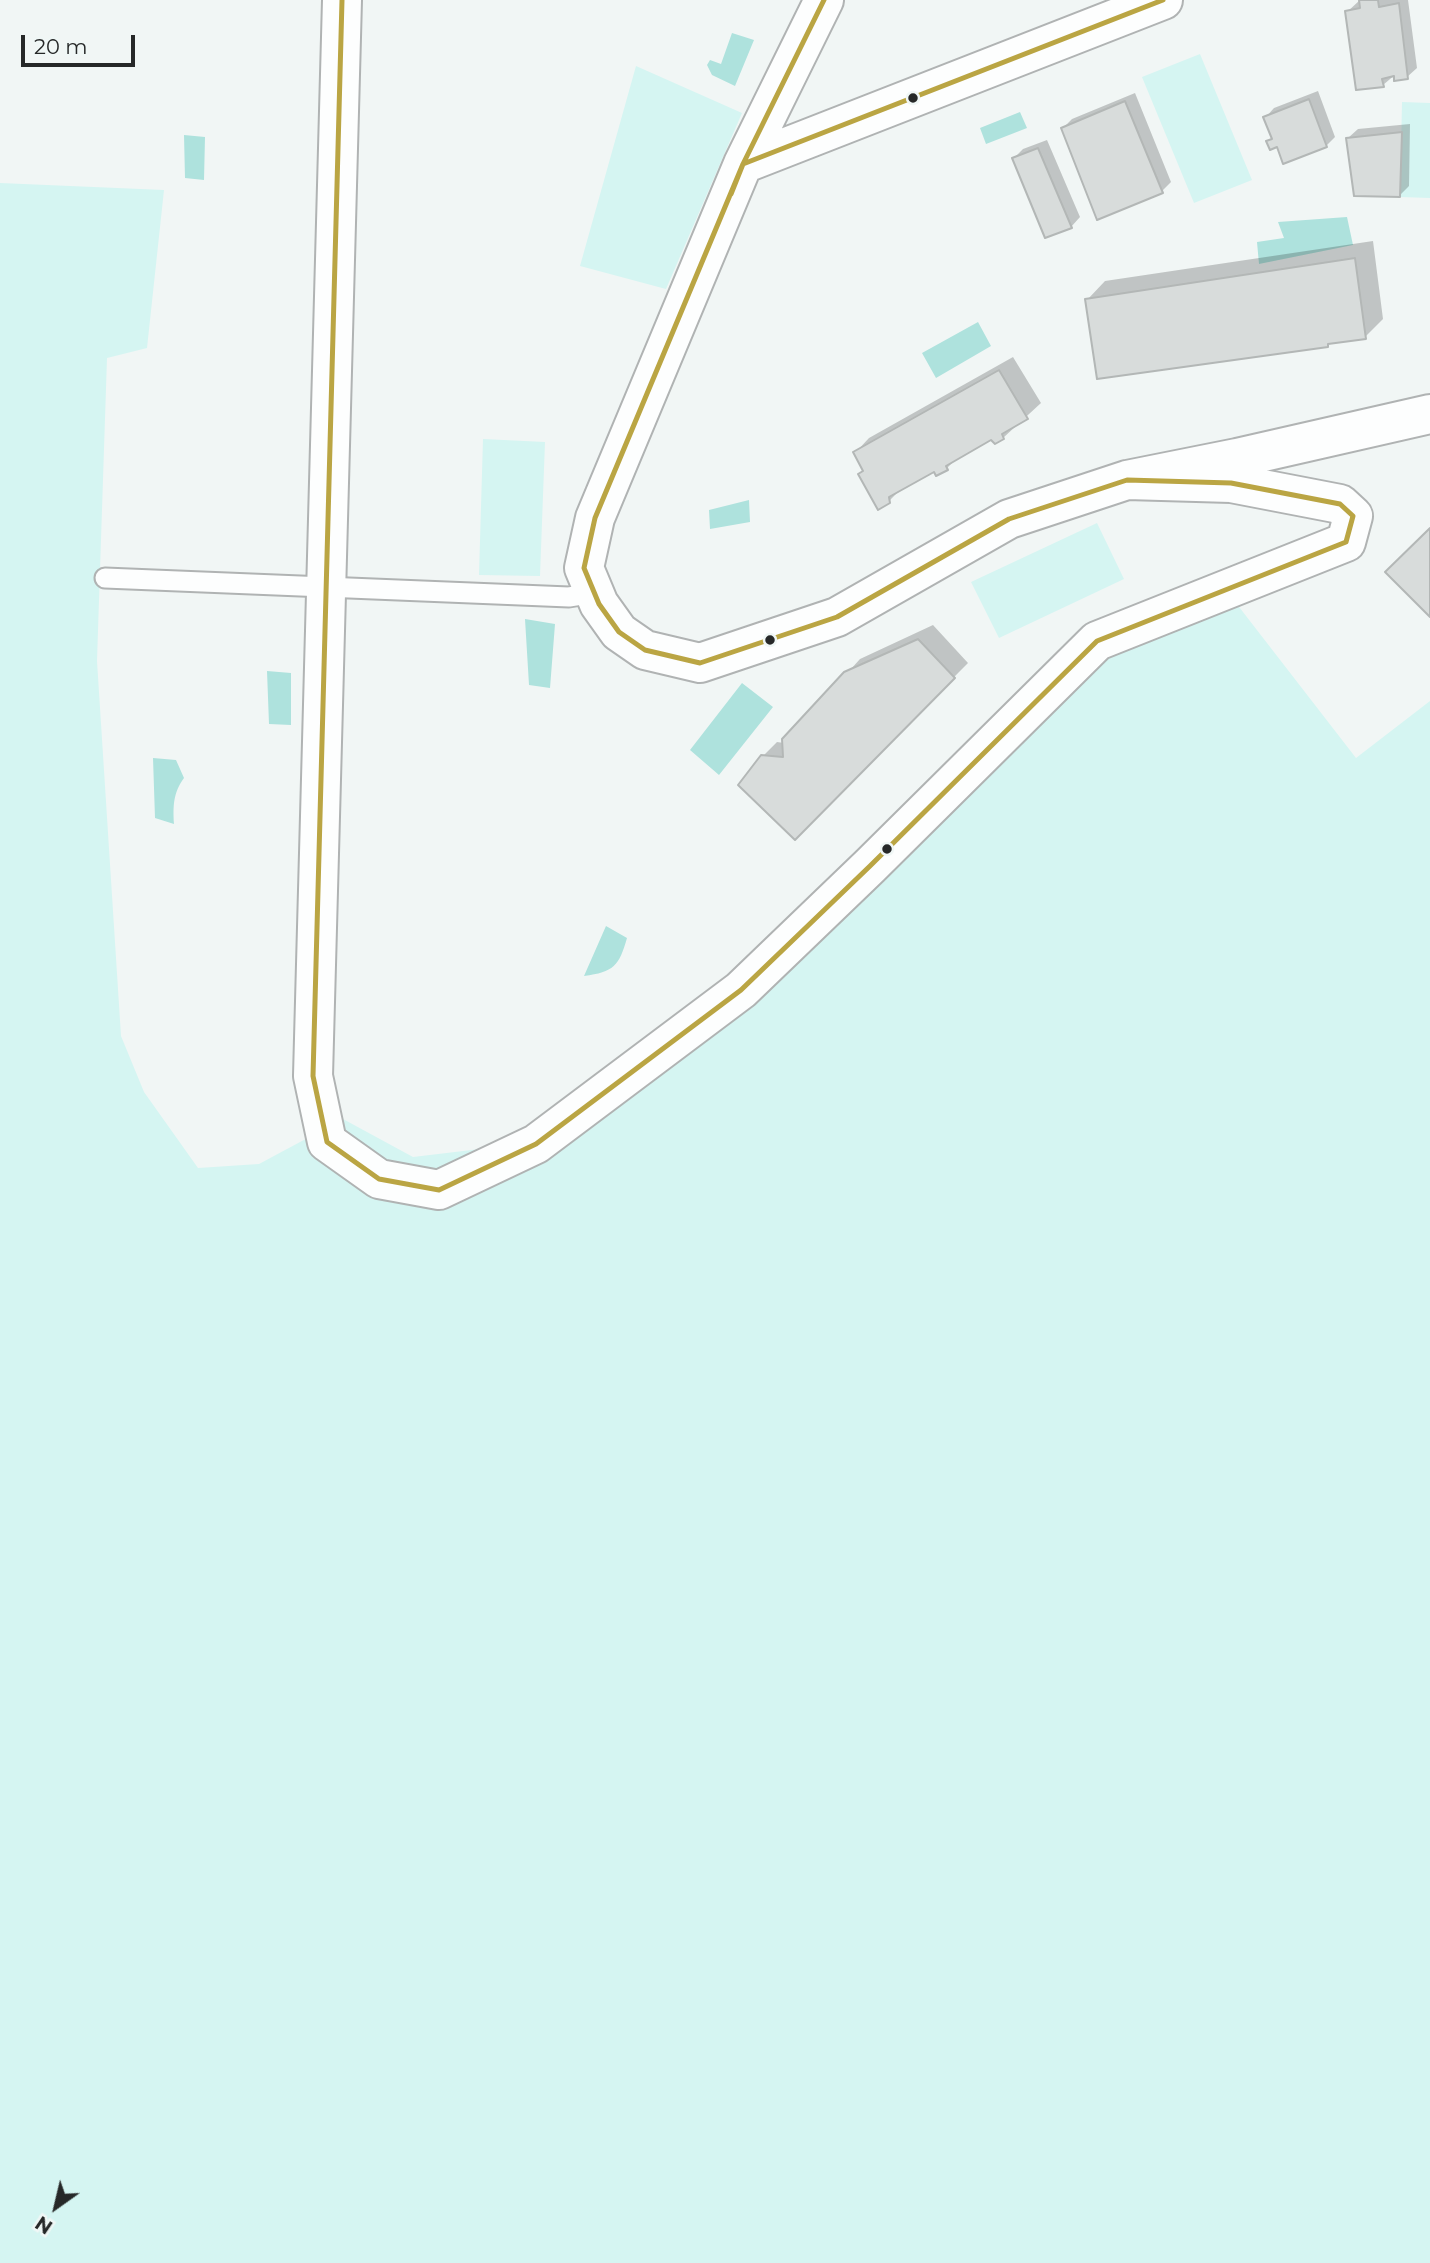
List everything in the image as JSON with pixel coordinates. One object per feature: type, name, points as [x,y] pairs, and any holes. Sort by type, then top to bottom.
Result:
[{"type":"street","points":[[342,0],[313,1076],[327,1142],[379,1180],[439,1190],[536,1144],[741,990],[879,858],[1097,641],[1346,542],[1353,516],[1340,504],[1231,483],[1127,480]]},
{"type":"street","points":[[743,164],[1163,0]]},
{"type":"street","points":[[816,3],[743,164],[595,518],[584,568],[599,604],[619,632],[645,650],[700,663],[837,617],[1009,519],[1127,480],[1430,414]]},
{"type":"lane","points":[[105,578],[569,597],[594,593]]},
{"type":"shaded area","points":[[732,33],[754,40],[735,86],[712,75],[707,65],[710,60],[721,64]]},
{"type":"shaded area","points":[[1200,54],[1252,180],[1194,203],[1142,77]]},
{"type":"shaded area","points":[[636,66],[742,113],[666,289],[580,266]]},
{"type":"shaded area","points":[[1402,102],[1430,103],[1430,198],[1400,197]]},
{"type":"shaded area","points":[[1020,112],[1027,128],[986,144],[980,128]]},
{"type":"shaded area","points":[[184,135],[205,137],[204,180],[185,178]]},
{"type":"shaded area","points":[[0,183],[164,190],[147,348],[107,358],[97,661],[121,1036],[144,1092],[198,1168],[259,1164],[343,1119],[413,1157],[480,1149],[681,1055],[1088,663],[1236,603],[1356,758],[1430,701],[1430,2263],[0,2263]]},
{"type":"shaded area","points":[[1347,217],[1353,245],[1259,264],[1257,242],[1284,238],[1278,222]]},
{"type":"shaded area","points":[[978,322],[991,346],[936,378],[922,353]]},
{"type":"shaded area","points":[[483,439],[545,442],[540,576],[479,575]]},
{"type":"shaded area","points":[[749,500],[750,522],[710,529],[709,510]]},
{"type":"shaded area","points":[[1097,523],[1124,579],[999,638],[971,582]]},
{"type":"shaded area","points":[[525,619],[555,624],[550,688],[529,685]]},
{"type":"shaded area","points":[[267,671],[291,673],[291,725],[269,724]]},
{"type":"shaded area","points":[[742,683],[773,707],[719,775],[690,750]]},
{"type":"shaded area","points":[[153,758],[176,760],[184,778],[174,800],[174,824],[155,818]]},
{"type":"shaded area","points":[[606,926],[627,938],[621,955],[609,970],[584,976]]},
{"type":"building","points":[[1359,0],[1378,0],[1379,7],[1399,3],[1408,79],[1394,81],[1394,76],[1382,79],[1384,87],[1356,90],[1345,11],[1360,8]]},
{"type":"building","points":[[1309,99],[1327,147],[1283,164],[1277,147],[1270,150],[1266,141],[1272,139],[1263,117]]},
{"type":"building","points":[[1125,101],[1163,193],[1097,220],[1061,128]]},
{"type":"building","points":[[1402,132],[1400,197],[1354,196],[1346,138]]},
{"type":"building","points":[[1038,148],[1072,228],[1045,238],[1012,158]]},
{"type":"building","points":[[1355,258],[1366,339],[1328,344],[1328,347],[1097,379],[1085,299]]},
{"type":"building","points":[[999,370],[1028,419],[1002,434],[1004,439],[995,444],[991,440],[946,466],[948,470],[936,476],[934,472],[889,497],[890,503],[878,510],[858,474],[863,471],[853,452]]},
{"type":"building","points":[[1430,528],[1430,617],[1385,572]]},
{"type":"building","points":[[918,639],[955,678],[795,840],[738,785],[761,755],[783,757],[782,739],[844,672]]},
{"type":"transit line","points":[[342,0],[313,1076],[327,1142],[379,1179],[439,1190],[536,1144],[741,990],[1097,641],[1346,542],[1353,516],[1340,504],[1231,483],[1127,480],[1009,519],[837,617],[700,663],[645,650],[619,632],[599,604],[584,568],[595,518],[743,164],[1163,0]]},
{"type":"transit line","points":[[731,194],[743,164],[824,0]]}]
